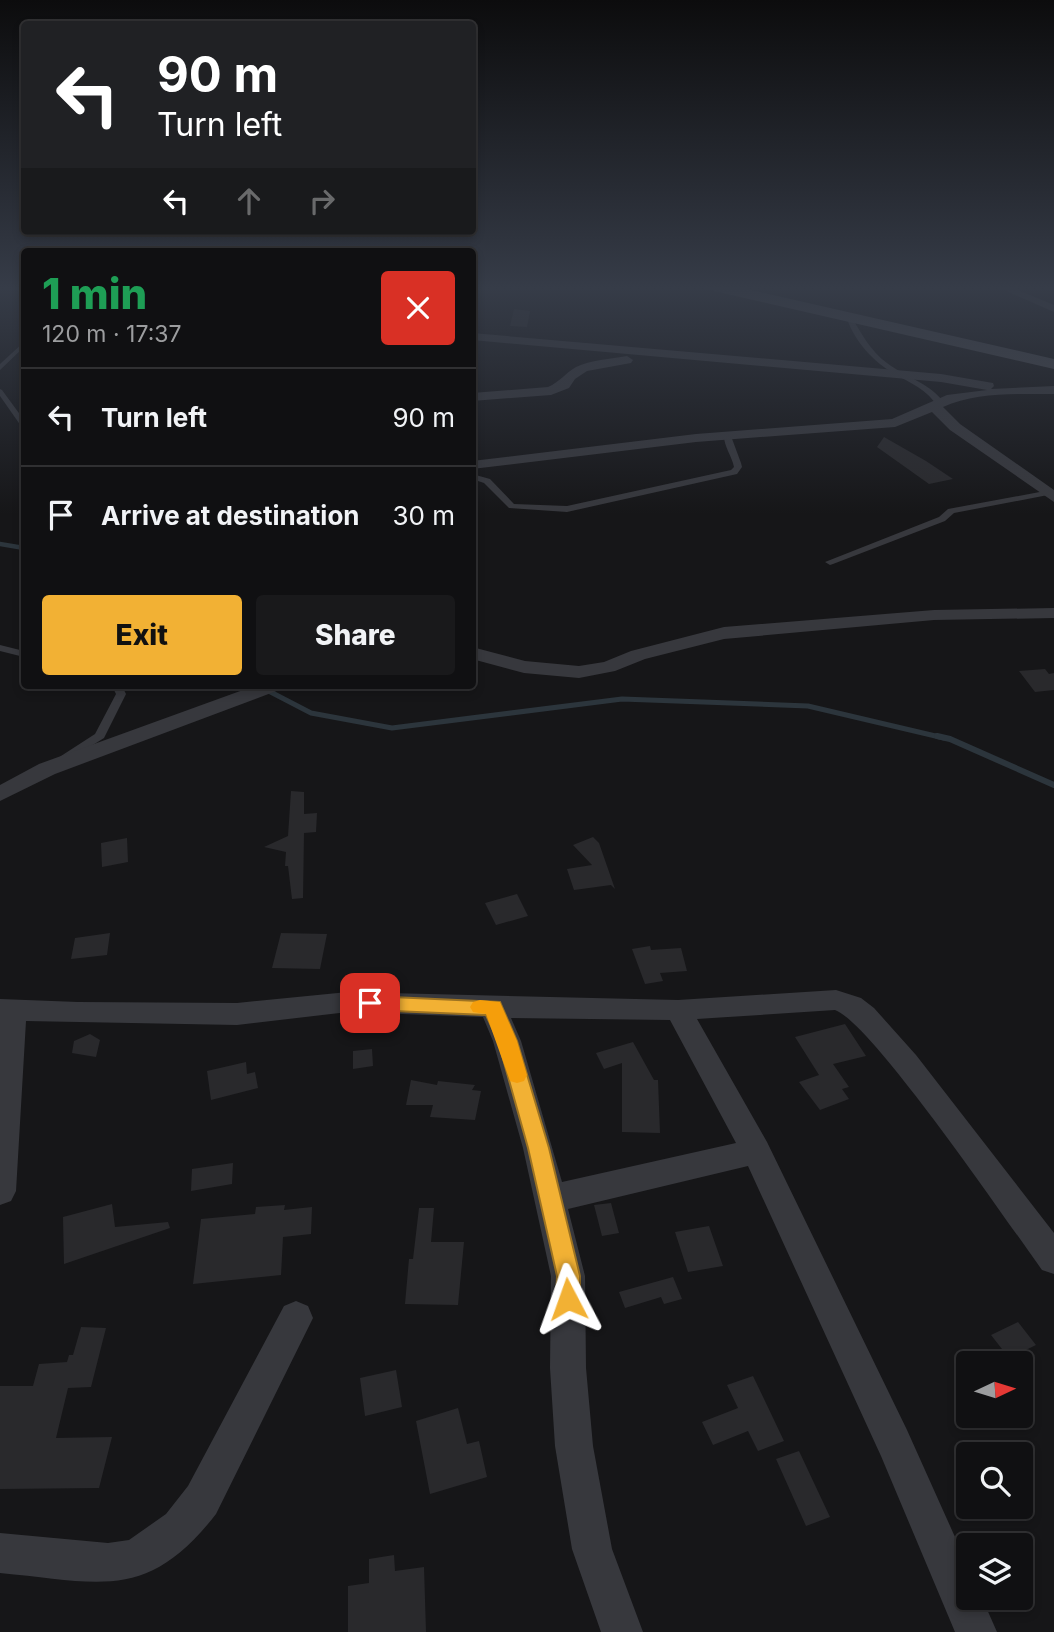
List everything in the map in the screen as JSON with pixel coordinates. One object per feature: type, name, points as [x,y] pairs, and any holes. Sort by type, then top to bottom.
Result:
[{"type":"street","points":[[476,397],[551,391],[564,385],[570,376],[583,368],[620,362]]},
{"type":"street","points":[[755,362],[903,374],[1014,390]]},
{"type":"street","points":[[476,465],[727,436],[895,423],[952,398],[1014,390],[1054,390]]},
{"type":"street","points":[[936,404],[955,427],[1050,496]]},
{"type":"street","points":[[476,654],[524,667],[579,672],[608,667],[638,655],[724,633],[934,615],[1054,613]]},
{"type":"street","points":[[0,794],[47,769],[264,689]]},
{"type":"street","points":[[0,1191],[6,1009],[78,1013],[237,1014],[348,1002],[678,1010],[836,1000],[850,1005],[864,1015],[906,1063],[1054,1259]]},
{"type":"street","points":[[493,1007],[507,1041],[568,1276],[568,1368],[574,1446],[592,1549],[622,1632]]},
{"type":"street","points":[[678,1010],[757,1151],[894,1443],[976,1632]]},
{"type":"street","points":[[550,1199],[757,1151]]},
{"type":"street","points":[[0,1553],[108,1563],[133,1559],[156,1547],[180,1528],[202,1500],[296,1318]]},
{"type":"lane","points":[[882,362],[929,389],[936,404]]},
{"type":"lane","points":[[0,391],[21,420]]},
{"type":"lane","points":[[476,478],[487,481],[512,506],[566,509],[734,472],[738,467],[737,459],[728,444],[727,436]]},
{"type":"lane","points":[[830,562],[943,519],[951,511],[1050,496]]},
{"type":"lane","points":[[0,648],[21,653]]},
{"type":"lane","points":[[47,769],[100,736],[121,694],[118,689]]},
{"type":"building","points":[[884,437],[953,479],[929,484],[877,447]]},
{"type":"building","points":[[1045,669],[1049,674],[1054,673],[1054,690],[1035,692],[1019,671]]},
{"type":"building","points":[[291,791],[304,792],[304,814],[317,813],[316,832],[304,833],[303,898],[292,899],[288,866],[285,866],[286,852],[264,847],[288,836]]},
{"type":"building","points":[[593,837],[599,843],[615,889],[611,885],[574,890],[567,869],[592,865],[573,845]]},
{"type":"building","points":[[127,838],[128,862],[102,867],[101,843]]},
{"type":"building","points":[[517,894],[528,916],[496,925],[485,903]]},
{"type":"building","points":[[110,933],[107,955],[71,959],[75,938]]},
{"type":"building","points":[[281,933],[327,934],[320,969],[272,968]]},
{"type":"building","points":[[650,946],[651,950],[681,948],[687,971],[660,973],[663,981],[645,984],[632,949]]},
{"type":"building","points":[[845,1024],[866,1056],[833,1064],[849,1087],[842,1089],[849,1099],[820,1110],[799,1082],[819,1075],[795,1037]]},
{"type":"building","points":[[90,1034],[100,1040],[96,1057],[72,1053],[74,1041]]},
{"type":"building","points":[[633,1042],[654,1080],[658,1080],[660,1133],[622,1132],[622,1063],[604,1069],[596,1053]]},
{"type":"building","points":[[372,1049],[373,1066],[353,1069],[353,1051]]},
{"type":"building","points":[[246,1062],[247,1074],[255,1072],[258,1088],[211,1100],[207,1071]]},
{"type":"building","points":[[411,1080],[437,1085],[438,1081],[475,1085],[472,1090],[481,1091],[475,1120],[430,1117],[433,1105],[406,1105]]},
{"type":"building","points":[[233,1163],[232,1184],[191,1191],[192,1169]]},
{"type":"building","points":[[611,1203],[619,1233],[602,1236],[594,1205]]},
{"type":"building","points":[[112,1204],[115,1227],[168,1222],[170,1228],[64,1264],[63,1217]]},
{"type":"building","points":[[285,1205],[284,1210],[312,1207],[311,1234],[283,1237],[281,1275],[193,1284],[201,1219],[255,1214],[256,1207]]},
{"type":"building","points":[[419,1208],[434,1208],[431,1242],[464,1242],[458,1305],[405,1304],[409,1259],[413,1259]]},
{"type":"building","points":[[709,1226],[723,1266],[688,1272],[675,1232]]},
{"type":"building","points":[[673,1277],[682,1299],[664,1304],[661,1297],[625,1308],[619,1292]]},
{"type":"building","points":[[1018,1322],[1036,1345],[1024,1351],[1004,1351],[991,1335]]},
{"type":"building","points":[[81,1327],[106,1328],[91,1387],[68,1388],[56,1438],[112,1437],[99,1488],[0,1489],[0,1386],[33,1386],[39,1364],[67,1362],[69,1355],[73,1355]]},
{"type":"building","points":[[396,1370],[402,1407],[365,1416],[360,1378]]},
{"type":"building","points":[[753,1376],[784,1441],[758,1451],[748,1431],[713,1445],[702,1422],[738,1408],[727,1385]]},
{"type":"building","points":[[458,1408],[467,1444],[479,1441],[487,1477],[430,1494],[416,1421]]},
{"type":"building","points":[[799,1451],[830,1517],[806,1526],[776,1459]]},
{"type":"building","points":[[394,1555],[395,1571],[424,1567],[426,1632],[348,1632],[348,1586],[369,1583],[369,1559]]},
{"type":"waterway","points":[[0,544],[21,548]]},
{"type":"waterway","points":[[265,689],[311,713],[392,728],[622,699],[808,706],[944,738]]},
{"type":"waterway","points":[[937,736],[950,739],[1054,785]]},
{"type":"slow traffic","points":[[480,1007],[493,1007],[517,1075]]},
{"type":"route","points":[[370,1003],[493,1007],[507,1041],[538,1148],[568,1276],[568,1299]]}]
